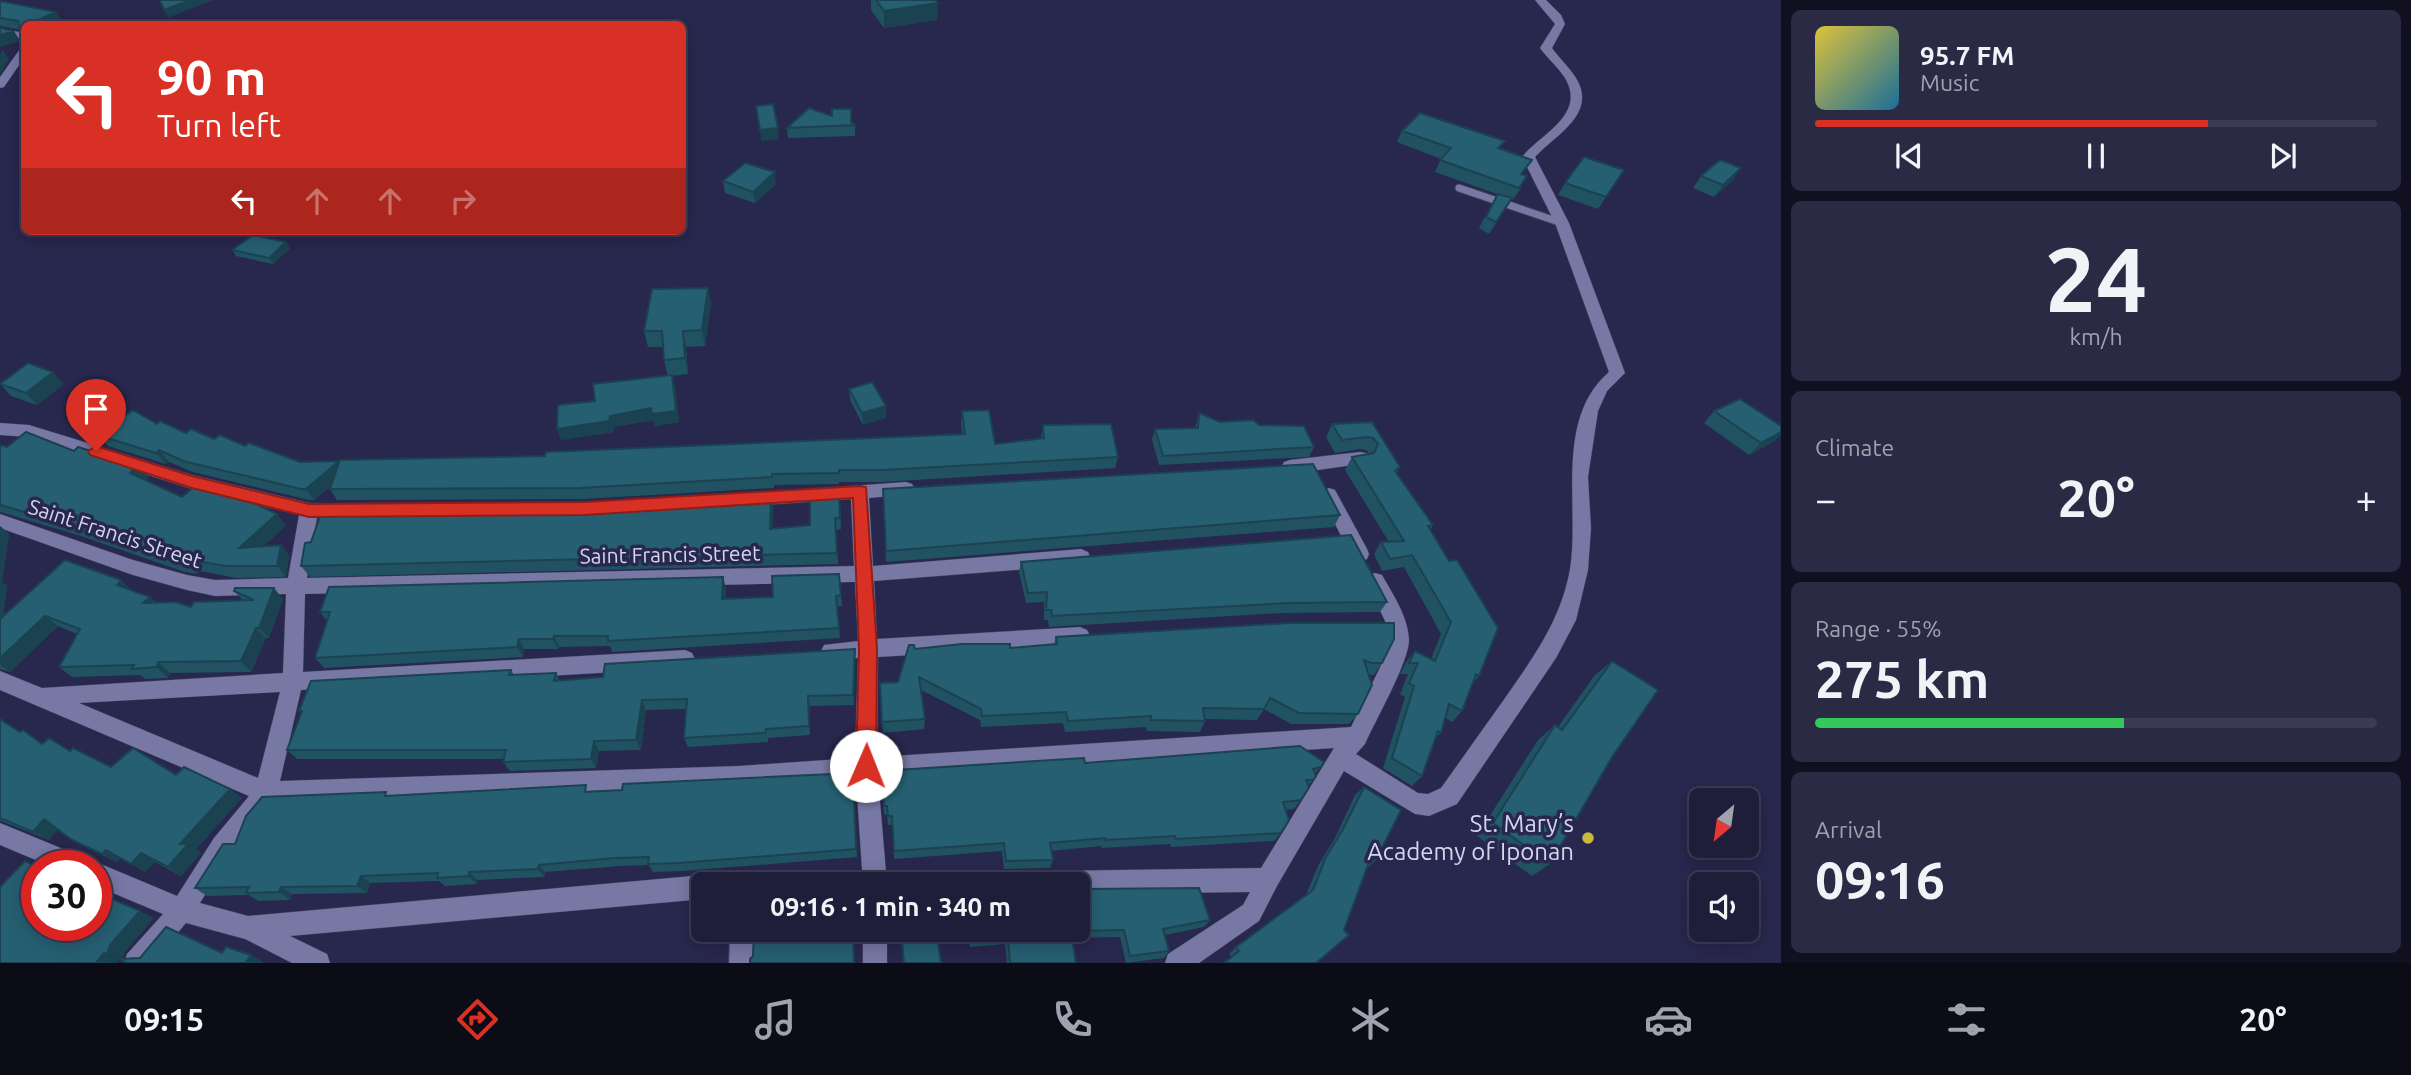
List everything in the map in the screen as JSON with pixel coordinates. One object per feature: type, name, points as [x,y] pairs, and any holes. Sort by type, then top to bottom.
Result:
[{"type":"street","points":[[1341,757],[1415,803],[1429,805],[1449,796],[1549,652],[1566,620],[1579,570],[1582,528],[1579,477],[1590,411],[1600,388],[1617,373],[1562,223],[1528,158],[1569,120],[1576,104],[1574,83],[1546,48],[1560,24],[1557,17],[1540,0]]},
{"type":"street","points":[[0,31],[21,35]]},
{"type":"street","points":[[1,82],[19,52]]},
{"type":"street","points":[[0,429],[29,431],[192,482],[309,510],[364,510]]},
{"type":"street","points":[[1273,468],[1314,466],[1360,458]]},
{"type":"street","points":[[1177,963],[1251,913],[1267,880],[1341,757],[1357,737],[1398,651],[1398,623],[1343,536],[1314,466]]},
{"type":"street","points":[[736,499],[929,488]]},
{"type":"street","points":[[860,492],[868,649],[866,766],[874,872]]},
{"type":"street","points":[[136,963],[182,910],[222,846],[267,792],[293,682],[296,586],[309,510]]},
{"type":"street","name":"Saint Francis Street","points":[[0,521],[184,583],[215,588],[865,574],[1100,555]]},
{"type":"street","points":[[1372,623],[1398,623]]},
{"type":"street","points":[[813,652],[1102,635]]},
{"type":"street","points":[[39,697],[704,658]]},
{"type":"street","points":[[0,680],[267,792],[739,776],[1357,737]]},
{"type":"street","points":[[0,834],[38,850]]},
{"type":"street","points":[[1090,882],[1267,880]]},
{"type":"street","points":[[112,881],[182,910],[248,928],[318,963]]},
{"type":"street","points":[[248,928],[691,888]]},
{"type":"street","points":[[741,963],[742,942]]},
{"type":"street","points":[[875,942],[876,963]]},
{"type":"lane","points":[[1459,188],[1562,223]]},
{"type":"building","points":[[160,0],[190,0],[164,10]]},
{"type":"building","points":[[876,0],[935,0],[938,3],[884,11]]},
{"type":"building","points":[[0,1],[56,12],[36,21],[21,21],[20,29],[18,21],[0,18]]},
{"type":"building","points":[[0,28],[14,31],[0,35]]},
{"type":"building","points":[[773,104],[778,128],[760,130],[756,106]]},
{"type":"building","points":[[809,108],[832,116],[832,109],[851,109],[851,122],[855,125],[787,128]]},
{"type":"building","points":[[1420,113],[1505,141],[1498,148],[1532,160],[1521,174],[1527,176],[1519,188],[1440,160],[1451,148],[1402,131]]},
{"type":"building","points":[[1584,157],[1624,170],[1606,197],[1565,183]]},
{"type":"building","points":[[1720,160],[1741,168],[1723,185],[1701,176]]},
{"type":"building","points":[[745,163],[775,172],[753,192],[723,181]]},
{"type":"building","points":[[1498,194],[1512,198],[1496,222],[1486,217]]},
{"type":"building","points":[[253,235],[286,242],[269,258],[232,250]]},
{"type":"building","points":[[708,288],[702,330],[683,331],[685,358],[664,360],[662,331],[644,331],[652,289]]},
{"type":"building","points":[[28,363],[53,372],[26,393],[0,384]]},
{"type":"building","points":[[672,375],[676,411],[652,414],[651,408],[610,416],[609,421],[557,429],[558,405],[595,401],[593,384]]},
{"type":"building","points":[[872,382],[886,406],[862,413],[849,389]]},
{"type":"building","points":[[1740,399],[1781,426],[1781,432],[1761,443],[1714,411]]},
{"type":"building","points":[[133,410],[157,424],[160,421],[186,433],[191,429],[214,439],[220,435],[245,446],[249,443],[300,462],[339,461],[306,489],[301,489],[183,461],[159,450],[156,453],[97,435]]},
{"type":"building","points":[[989,410],[995,444],[1044,438],[1043,425],[1111,424],[1118,457],[839,470],[839,473],[772,474],[772,477],[580,488],[330,489],[340,460],[545,456],[546,452],[965,434],[962,411]]},
{"type":"building","points":[[1199,413],[1220,422],[1253,420],[1259,425],[1304,426],[1314,447],[1163,456],[1155,429],[1198,428]]},
{"type":"building","points":[[1372,422],[1400,467],[1395,471],[1433,525],[1428,526],[1449,561],[1457,560],[1498,628],[1462,711],[1449,704],[1441,733],[1438,731],[1422,776],[1392,758],[1414,686],[1409,683],[1418,663],[1409,663],[1415,651],[1435,661],[1451,622],[1412,555],[1390,559],[1381,542],[1404,541],[1352,457],[1374,453],[1378,444],[1373,438],[1367,437],[1342,440],[1332,424]]},
{"type":"building","points":[[26,432],[74,451],[78,447],[138,466],[130,473],[182,497],[197,484],[238,494],[235,494],[277,514],[239,548],[281,545],[277,566],[226,566],[190,560],[187,563],[174,561],[67,524],[0,505],[0,445],[7,447]]},
{"type":"building","points":[[1313,464],[1340,515],[886,551],[883,489]]},
{"type":"building","points":[[839,492],[840,518],[835,518],[837,553],[301,566],[305,543],[311,542],[323,508],[580,507],[771,496],[770,529],[810,525],[810,494]]},
{"type":"building","points":[[1351,535],[1387,602],[1288,603],[1052,616],[1051,610],[1046,610],[1047,592],[1028,593],[1021,562]]},
{"type":"building","points":[[65,560],[121,580],[117,585],[150,597],[143,603],[176,602],[191,607],[194,602],[254,600],[234,591],[235,588],[274,588],[259,628],[256,628],[241,661],[158,662],[157,667],[132,669],[134,665],[59,667],[80,629],[45,616],[0,658],[0,619]]},
{"type":"building","points":[[839,574],[841,595],[836,596],[839,628],[608,641],[608,636],[554,636],[553,639],[519,639],[517,647],[315,658],[330,612],[320,612],[329,587],[723,577],[722,599],[773,597],[772,576]]},
{"type":"building","points":[[1289,623],[1394,623],[1394,639],[1382,663],[1364,660],[1372,685],[1358,714],[1299,713],[1270,698],[1264,709],[1203,708],[1205,721],[1151,720],[1151,716],[1068,721],[1066,712],[982,716],[981,709],[919,677],[925,719],[882,722],[880,683],[898,682],[909,645],[914,645],[915,649],[962,644],[1010,644],[1010,648],[1057,644],[1056,637]]},
{"type":"building","points":[[855,649],[853,695],[808,696],[809,726],[766,729],[765,733],[684,738],[687,699],[642,700],[636,740],[594,741],[591,759],[503,762],[506,750],[287,750],[311,681],[511,670],[509,675],[556,673],[554,681],[603,677],[605,664]]},
{"type":"building","points":[[1612,661],[1658,690],[1612,757],[1550,864],[1493,823],[1555,725],[1562,730]]},
{"type":"building","points":[[0,719],[20,732],[23,730],[42,744],[49,738],[70,751],[73,748],[111,767],[133,748],[176,775],[184,767],[230,789],[180,844],[188,844],[168,867],[141,853],[131,864],[112,853],[112,850],[93,850],[72,840],[44,819],[33,832],[0,818]]},
{"type":"building","points":[[1300,746],[1324,762],[1321,767],[1313,769],[1316,776],[1313,780],[1306,780],[1309,787],[1301,800],[1283,802],[1289,820],[1281,833],[1176,839],[1175,836],[1105,838],[1050,843],[1053,860],[1006,861],[1004,843],[894,851],[892,816],[888,816],[887,806],[884,806],[881,771],[1084,758],[1085,763]]},
{"type":"building","points":[[853,773],[856,849],[679,863],[648,864],[649,857],[615,858],[539,865],[538,869],[469,872],[469,876],[437,878],[438,873],[361,876],[357,886],[281,887],[279,892],[246,893],[249,887],[195,888],[223,844],[235,844],[246,816],[262,797],[386,792],[385,796],[586,785],[585,792],[622,790],[623,784]]},
{"type":"building","points":[[1364,787],[1401,810],[1376,860],[1371,857],[1344,930],[1349,935],[1316,963],[1224,963],[1239,951],[1236,947],[1313,890],[1326,857]]},
{"type":"building","points":[[21,865],[21,941],[112,941],[112,899],[140,911],[110,945],[107,954],[104,953],[96,963],[0,963],[0,887]]},
{"type":"building","points":[[1199,888],[1210,920],[1163,929],[1169,951],[1130,956],[1124,930],[1090,931],[1090,889]]},
{"type":"building","points":[[166,927],[222,953],[226,947],[251,955],[245,963],[127,963],[118,959],[140,958]]},
{"type":"building","points":[[754,942],[853,942],[854,963],[750,963]]},
{"type":"building","points":[[902,942],[938,942],[941,963],[904,963]]},
{"type":"building","points":[[1008,942],[1073,942],[1076,963],[1010,963]]},
{"type":"place","name":"St. Mary’s Academy of Iponan","points":[[1588,838]]},
{"type":"route","points":[[96,451],[192,482],[309,510],[584,509],[860,492],[868,649],[866,766]]}]
